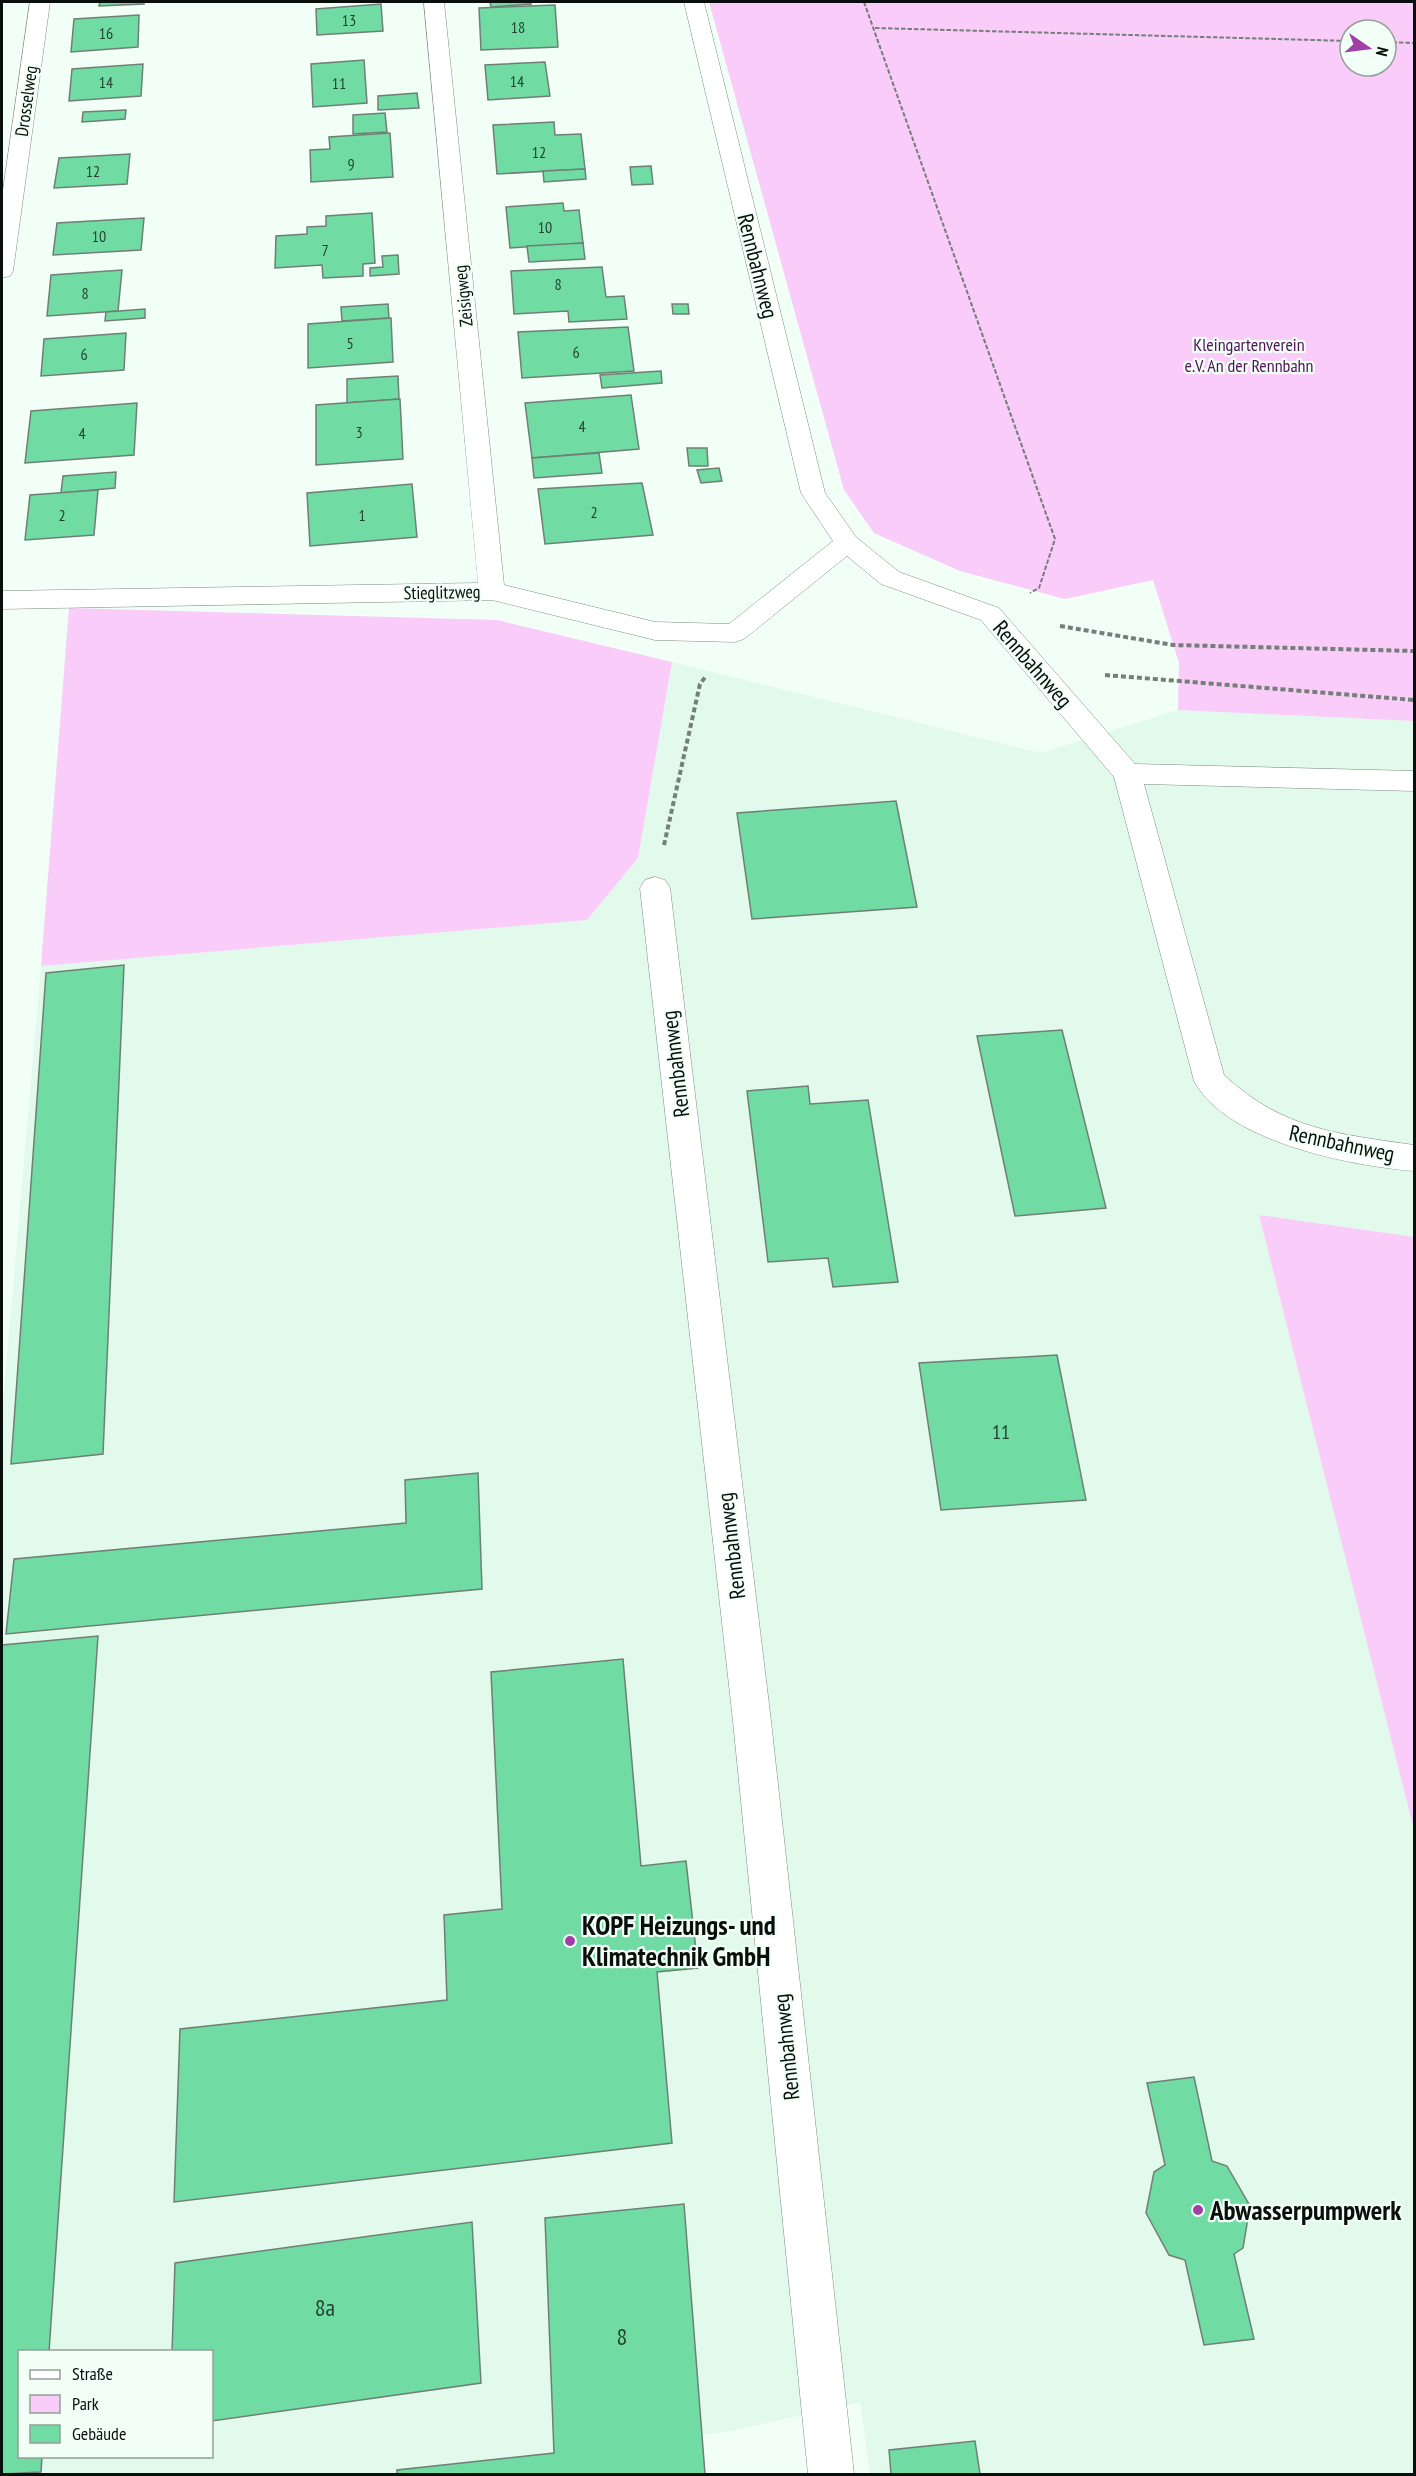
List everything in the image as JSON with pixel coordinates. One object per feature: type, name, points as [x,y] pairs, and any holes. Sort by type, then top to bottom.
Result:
[{"type":"street","name":"Drosselweg","points":[[2,271],[40,2]]},
{"type":"street","name":"Zeisigweg","points":[[434,2],[492,591]]},
{"type":"street","name":"Rennbahnweg","points":[[694,2],[813,493],[847,543],[890,578],[990,614],[1127,774],[1210,1081],[1244,1110],[1288,1134],[1355,1150],[1414,1158]]},
{"type":"street","points":[[735,633],[847,543]]},
{"type":"street","name":"Stieglitzweg","points":[[2,600],[492,591],[655,631],[735,633]]},
{"type":"street","points":[[1127,774],[1414,781]]},
{"type":"street","name":"Rennbahnweg","points":[[655,888],[752,1721],[831,2475]]},
{"type":"path","points":[[864,2],[1055,539],[1039,588],[990,614]]},
{"type":"path","points":[[875,28],[1338,41]]},
{"type":"path","points":[[1398,42],[1414,43]]},
{"type":"path","points":[[990,614],[1173,645],[1414,651]]},
{"type":"path","points":[[655,888],[700,684],[735,633]]},
{"type":"path","points":[[1038,670],[1414,700]]},
{"type":"shaded area","points":[[672,662],[1041,753],[1178,710],[1414,721],[1414,1237],[1259,1215],[1414,1830],[1414,2474],[870,2474],[860,2402],[731,2431],[415,2474],[2,2474],[2,1414],[41,966],[587,920],[638,858]]},
{"type":"green space","name":"Kleingartenverein e.V. An der Rennbahn","points":[[709,2],[1414,2],[1414,721],[1178,710],[1179,663],[1153,580],[1065,599],[960,571],[874,533],[844,490]]},
{"type":"green space","points":[[69,608],[497,620],[672,662],[638,858],[587,920],[41,966]]},
{"type":"green space","points":[[1259,1215],[1414,1237],[1414,1830]]},
{"type":"building","points":[[100,2],[144,2],[144,4],[99,6]]},
{"type":"building","points":[[490,2],[530,2],[531,4],[491,7]]},
{"type":"building","points":[[381,4],[383,31],[317,35],[316,9]]},
{"type":"building","points":[[555,5],[558,47],[481,50],[479,8]]},
{"type":"building","points":[[139,15],[138,47],[71,52],[74,19]]},
{"type":"building","points":[[364,60],[367,103],[313,107],[311,64]]},
{"type":"building","points":[[545,62],[550,96],[488,100],[485,65]]},
{"type":"building","points":[[143,64],[141,96],[69,101],[72,69]]},
{"type":"building","points":[[417,93],[419,108],[378,110],[378,96]]},
{"type":"building","points":[[126,110],[125,119],[82,122],[83,112]]},
{"type":"building","points":[[385,113],[387,132],[353,134],[353,115]]},
{"type":"building","points":[[554,122],[555,135],[581,134],[585,169],[497,174],[493,125]]},
{"type":"building","points":[[390,133],[393,177],[311,182],[310,150],[330,149],[329,137]]},
{"type":"building","points":[[130,154],[127,184],[54,188],[59,158]]},
{"type":"building","points":[[651,166],[653,184],[632,185],[630,167]]},
{"type":"building","points":[[585,169],[586,179],[544,182],[543,171]]},
{"type":"building","points":[[563,203],[564,211],[579,210],[583,243],[510,248],[506,207]]},
{"type":"building","points":[[372,213],[375,263],[363,264],[363,276],[323,278],[322,265],[275,268],[276,236],[307,234],[307,227],[326,226],[326,216]]},
{"type":"building","points":[[144,218],[141,250],[53,255],[57,223]]},
{"type":"building","points":[[583,243],[585,259],[529,262],[527,246]]},
{"type":"building","points":[[398,255],[399,274],[370,276],[370,268],[383,267],[382,256]]},
{"type":"building","points":[[602,267],[606,297],[624,296],[627,319],[569,322],[568,311],[514,314],[511,271]]},
{"type":"building","points":[[122,270],[118,311],[47,316],[51,275]]},
{"type":"building","points":[[388,304],[389,318],[342,321],[341,307]]},
{"type":"building","points":[[672,304],[688,304],[689,314],[673,314]]},
{"type":"building","points":[[145,309],[145,318],[105,321],[106,312]]},
{"type":"building","points":[[391,318],[393,362],[308,368],[308,324]]},
{"type":"building","points":[[628,327],[634,371],[522,378],[518,332]]},
{"type":"building","points":[[126,333],[124,370],[41,376],[44,339]]},
{"type":"building","points":[[661,371],[662,383],[602,388],[600,375]]},
{"type":"building","points":[[398,376],[399,399],[347,403],[347,379]]},
{"type":"building","points":[[631,395],[639,449],[532,458],[525,403]]},
{"type":"building","points":[[400,399],[403,459],[316,465],[316,405]]},
{"type":"building","points":[[137,403],[134,455],[25,463],[31,411]]},
{"type":"building","points":[[687,448],[707,448],[708,466],[689,466]]},
{"type":"building","points":[[599,453],[602,473],[534,478],[532,458]]},
{"type":"building","points":[[719,468],[722,481],[701,483],[697,470]]},
{"type":"building","points":[[116,472],[115,488],[61,493],[63,476]]},
{"type":"building","points":[[642,483],[653,535],[545,544],[538,489]]},
{"type":"building","points":[[412,484],[417,537],[310,546],[307,493]]},
{"type":"building","points":[[98,490],[94,535],[25,540],[30,495]]},
{"type":"building","points":[[896,801],[917,907],[752,919],[737,813]]},
{"type":"building","points":[[124,965],[103,1454],[11,1464],[46,973]]},
{"type":"building","points":[[1062,1030],[1106,1208],[1015,1216],[977,1036]]},
{"type":"building","points":[[808,1086],[810,1104],[868,1100],[898,1282],[833,1287],[828,1258],[768,1262],[747,1091]]},
{"type":"building","points":[[1057,1355],[1086,1500],[941,1510],[919,1363]]},
{"type":"building","points":[[478,1473],[482,1589],[6,1634],[14,1559],[406,1523],[405,1480]]},
{"type":"building","points":[[98,1636],[49,2350],[18,2350],[18,2458],[42,2458],[41,2472],[2,2474],[2,1645]]},
{"type":"building","name":"KOPF Heizungs- und Klimatechnik GmbH","points":[[623,1659],[641,1866],[686,1861],[698,1968],[657,1972],[672,2143],[174,2202],[180,2029],[447,2000],[444,1915],[502,1909],[491,1672]]},
{"type":"building","name":"Abwasserpumpwerk","points":[[1194,2077],[1212,2161],[1227,2166],[1250,2206],[1243,2248],[1234,2254],[1254,2339],[1204,2345],[1185,2260],[1169,2255],[1146,2213],[1154,2172],[1165,2165],[1147,2083]]},
{"type":"building","points":[[684,2204],[705,2474],[397,2474],[397,2470],[554,2453],[545,2218]]},
{"type":"building","points":[[472,2222],[481,2383],[213,2421],[213,2350],[172,2350],[175,2263]]},
{"type":"building","points":[[975,2441],[980,2474],[891,2474],[889,2450]]},
{"type":"place","name":"KOPF Heizungs- und Klimatechnik GmbH","points":[[570,1941]]},
{"type":"place","name":"Abwasserpumpwerk","points":[[1198,2210]]}]
